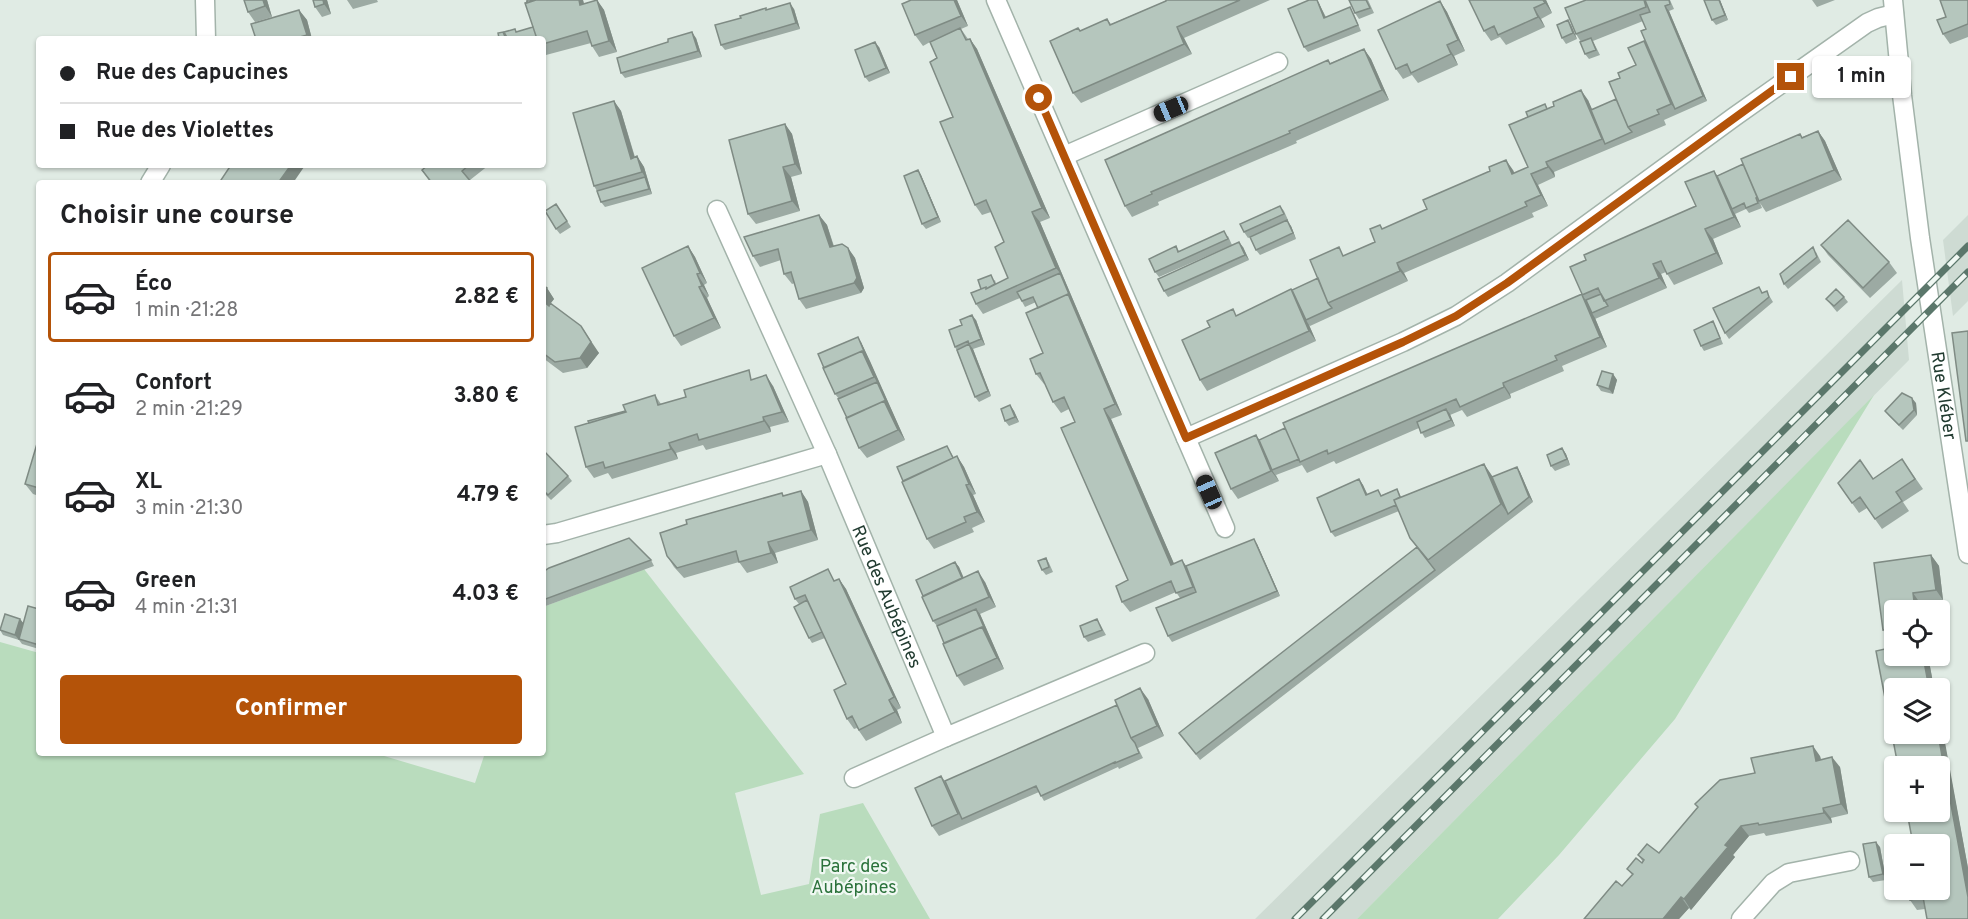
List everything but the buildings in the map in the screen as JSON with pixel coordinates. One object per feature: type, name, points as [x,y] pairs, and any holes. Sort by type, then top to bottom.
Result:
[{"type":"street","points":[[205,0],[206,36]]},
{"type":"street","points":[[996,0],[1225,528]]},
{"type":"street","points":[[1186,438],[1403,342],[1456,316],[1507,283],[1734,117],[1893,7]]},
{"type":"street","name":"Rue Kléber","points":[[1893,7],[1920,238],[1968,554]]},
{"type":"street","points":[[1064,156],[1278,62]]},
{"type":"street","name":"Rue des Aubépines","points":[[717,210],[827,454],[946,737]]},
{"type":"street","points":[[546,535],[827,454]]},
{"type":"street","points":[[854,778],[1145,653]]},
{"type":"street","points":[[1741,919],[1773,883],[1789,873],[1850,861]]},
{"type":"shaded area","points":[[1968,215],[1968,301],[1953,316],[1943,240]]},
{"type":"shaded area","points":[[1902,280],[1909,360],[1357,919],[1255,919]]},
{"type":"green space","points":[[1874,395],[1675,719],[1559,855],[1498,919],[1357,919]]},
{"type":"green space","name":"Parc des Aubépines","points":[[644,569],[804,774],[735,793],[761,895],[809,884],[820,814],[863,803],[930,919],[0,919],[0,642],[36,652],[36,756],[384,756],[475,783],[484,756],[546,756],[546,606]]},
{"type":"railway","points":[[1295,919],[1968,246]]},
{"type":"railway","points":[[1323,919],[1968,272]]},
{"type":"route","points":[[1039,98],[1186,438],[1432,329],[1456,316],[1507,283],[1791,77]]}]
